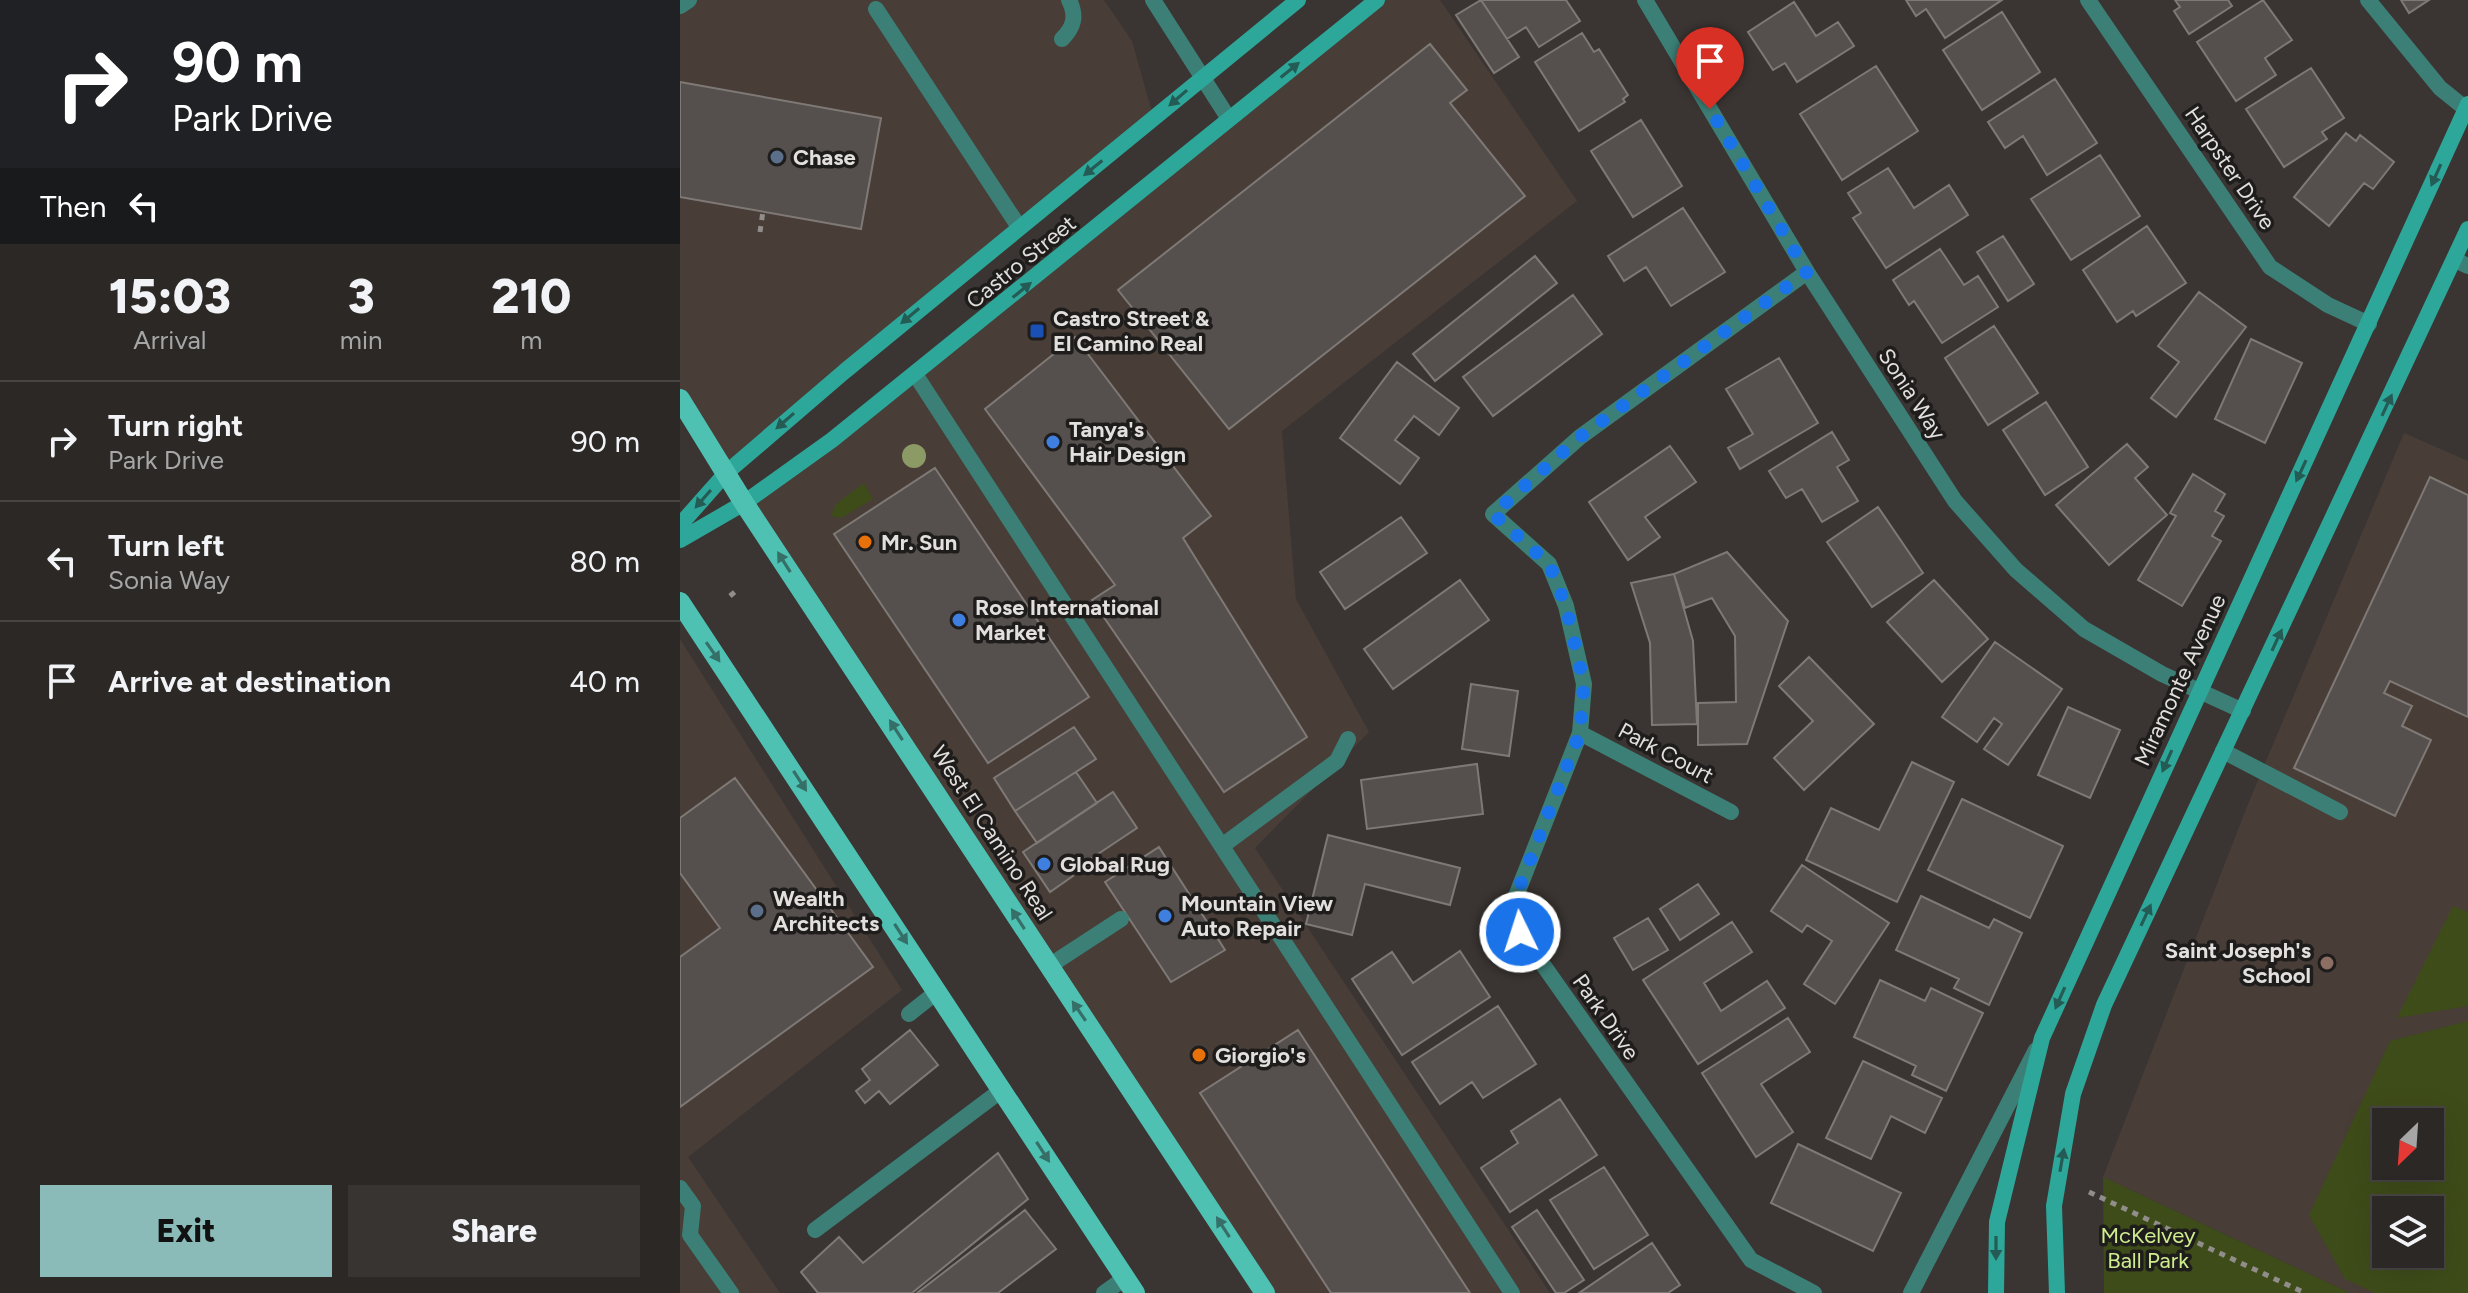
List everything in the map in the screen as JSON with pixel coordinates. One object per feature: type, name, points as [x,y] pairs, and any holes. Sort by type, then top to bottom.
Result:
[{"type":"main road","name":"Castro Street","points":[[680,525],[726,473],[1019,227],[1298,0]]},
{"type":"main road","name":"Castro Street","points":[[680,540],[744,503],[811,457],[1377,0]]},
{"type":"main road","name":"Miramonte Avenue","points":[[1996,1293],[1997,1222],[2042,1038],[2467,106]]},
{"type":"main road","points":[[2057,1293],[2054,1206],[2073,1094],[2104,1005],[2223,751],[2461,263],[2468,229]]},
{"type":"main road","name":"West El Camino Real","points":[[680,399],[744,503],[1265,1293]]},
{"type":"main road","points":[[680,602],[1130,1285]]},
{"type":"street","points":[[680,6],[689,0]]},
{"type":"street","points":[[1062,39],[1072,29],[1074,10],[1069,0]]},
{"type":"street","points":[[1153,0],[1229,119]]},
{"type":"street","name":"Sonia Way","points":[[1645,0],[1807,272],[1955,501],[2016,570],[2084,629],[2162,674],[2243,711]]},
{"type":"street","name":"Harpster Drive","points":[[2088,0],[2270,267],[2328,305],[2369,324]]},
{"type":"street","points":[[2368,0],[2440,88],[2467,106]]},
{"type":"street","points":[[876,9],[1019,227]]},
{"type":"street","name":"Park Drive","points":[[1807,272],[1580,437],[1493,514],[1549,564],[1566,606],[1584,684],[1580,733],[1516,896],[1520,932],[1751,1260],[1787,1288],[1814,1293]]},
{"type":"street","points":[[915,374],[1512,1293]]},
{"type":"street","name":"Park Court","points":[[1580,733],[1731,812]]},
{"type":"street","points":[[1222,846],[1337,761],[1348,739]]},
{"type":"street","points":[[2223,751],[2340,812]]},
{"type":"street","points":[[1049,966],[1121,919]]},
{"type":"street","points":[[909,1014],[938,991]]},
{"type":"street","points":[[1911,1293],[2042,1038]]},
{"type":"street","points":[[815,1230],[1003,1089]]},
{"type":"street","points":[[680,1188],[693,1206],[690,1235],[731,1293]]},
{"type":"street","points":[[1104,1293],[1130,1285]]},
{"type":"path","points":[[760,232],[763,211]]},
{"type":"path","points":[[730,596],[737,590]]},
{"type":"path","points":[[2089,1192],[2305,1293]]},
{"type":"shaded area","points":[[680,0],[1104,0],[1132,41],[1154,119],[726,473],[680,399]]},
{"type":"shaded area","points":[[1377,0],[1440,0],[1577,201],[1282,431],[1296,599],[1369,732],[1255,848],[1550,1293],[1265,1293],[744,503]]},
{"type":"shaded area","name":"Saint Joseph's School","points":[[2404,433],[2468,461],[2468,1293],[2350,1293],[2103,1177],[2248,804]]},
{"type":"shaded area","points":[[680,639],[902,990],[688,1157],[780,1293],[680,1293]]},
{"type":"green space","points":[[864,483],[873,499],[841,518],[831,516],[836,504]]},
{"type":"green space","points":[[2453,906],[2468,912],[2468,1006],[2397,1018]]},
{"type":"green space","points":[[2468,1021],[2468,1293],[2375,1293],[2345,1279],[2309,1215],[2390,1041]]},
{"type":"green space","name":"McKelvey Ball Park","points":[[2103,1177],[2350,1293],[2104,1293]]},
{"type":"building","points":[[1481,0],[1519,57],[1494,73],[1456,15]]},
{"type":"building","points":[[1481,0],[1566,0],[1580,21],[1539,47],[1526,27],[1507,39]]},
{"type":"building","points":[[1906,0],[2002,0],[1945,38],[1926,9],[1916,16]]},
{"type":"building","points":[[2175,0],[2228,0],[2232,6],[2189,34],[2174,11],[2180,7]]},
{"type":"building","points":[[2263,0],[2292,40],[2265,58],[2276,75],[2236,101],[2197,42]]},
{"type":"building","points":[[2401,0],[2429,0],[2409,13]]},
{"type":"building","points":[[1794,2],[1816,36],[1838,22],[1854,46],[1797,82],[1785,63],[1773,70],[1748,32]]},
{"type":"building","points":[[2002,12],[2040,72],[1982,110],[1943,50]]},
{"type":"building","points":[[1582,33],[1594,52],[1599,49],[1628,95],[1623,99],[1625,102],[1579,131],[1535,62]]},
{"type":"building","points":[[1430,44],[1467,90],[1450,103],[1525,196],[1229,429],[1118,290]]},
{"type":"building","points":[[1876,66],[1918,131],[1842,180],[1800,114]]},
{"type":"building","points":[[2311,68],[2344,118],[2322,132],[2327,139],[2284,167],[2246,109]]},
{"type":"building","points":[[2055,79],[2097,143],[2047,175],[2023,136],[2005,148],[1988,122]]},
{"type":"building","name":"Chase","points":[[680,82],[881,118],[861,229],[680,197]]},
{"type":"building","points":[[1641,120],[1682,186],[1633,217],[1591,151]]},
{"type":"building","points":[[2346,133],[2356,141],[2360,135],[2394,162],[2373,189],[2364,183],[2329,226],[2294,197]]},
{"type":"building","points":[[2100,155],[2140,216],[2071,260],[2031,199]]},
{"type":"building","points":[[1888,168],[1914,208],[1949,185],[1968,215],[1886,268],[1853,218],[1861,213],[1848,193]]},
{"type":"building","points":[[1683,208],[1725,272],[1671,306],[1646,267],[1624,281],[1608,256]]},
{"type":"building","points":[[2147,226],[2186,283],[2136,316],[2133,311],[2117,322],[2083,270]]},
{"type":"building","points":[[2003,236],[2034,284],[2008,301],[1977,252]]},
{"type":"building","points":[[1940,249],[1964,285],[1978,276],[1998,307],[1942,343],[1914,301],[1909,305],[1893,280]]},
{"type":"building","points":[[1535,256],[1557,283],[1435,381],[1413,354]]},
{"type":"building","points":[[2199,292],[2246,327],[2176,417],[2151,398],[2179,362],[2158,346]]},
{"type":"building","points":[[1573,295],[1602,334],[1493,416],[1463,377]]},
{"type":"building","points":[[1994,326],[2038,393],[1988,425],[1945,358]]},
{"type":"building","points":[[1075,337],[1211,516],[1183,538],[1307,737],[1224,792],[1092,600],[1115,585],[985,409]]},
{"type":"building","points":[[2251,339],[2302,363],[2265,443],[2215,419]]},
{"type":"building","points":[[1779,358],[1818,423],[1740,469],[1728,448],[1753,434],[1726,389]]},
{"type":"building","points":[[1397,362],[1459,408],[1439,435],[1414,416],[1395,440],[1419,458],[1400,484],[1340,438]]},
{"type":"building","points":[[2046,402],[2088,467],[2045,495],[2003,430]]},
{"type":"building","points":[[1832,432],[1849,460],[1837,467],[1858,501],[1822,522],[1802,489],[1786,498],[1769,471]]},
{"type":"building","points":[[2127,444],[2148,467],[2135,478],[2167,515],[2109,565],[2056,505]]},
{"type":"building","points":[[1670,446],[1696,482],[1645,517],[1660,537],[1628,560],[1589,502]]},
{"type":"building","points":[[935,468],[1089,697],[988,763],[834,534]]},
{"type":"building","points":[[2193,474],[2225,494],[2215,511],[2224,516],[2212,536],[2221,541],[2182,606],[2138,580],[2176,516],[2170,513]]},
{"type":"building","points":[[2430,477],[2468,495],[2468,717],[2390,681],[2384,693],[2412,706],[2402,726],[2431,740],[2395,816],[2294,768]]},
{"type":"building","points":[[1878,507],[1923,573],[1872,607],[1827,542]]},
{"type":"building","points":[[1401,517],[1427,553],[1345,609],[1320,572]]},
{"type":"building","points":[[1727,552],[1788,621],[1747,744],[1698,745],[1698,703],[1736,702],[1735,636],[1712,598],[1685,608],[1674,574]]},
{"type":"building","points":[[1674,574],[1693,641],[1697,724],[1652,725],[1650,643],[1631,583]]},
{"type":"building","points":[[1460,580],[1489,620],[1393,689],[1364,649]]},
{"type":"building","points":[[1934,580],[1988,639],[1942,682],[1887,622]]},
{"type":"building","points":[[1995,642],[2062,689],[2008,765],[1984,749],[2002,724],[1994,718],[1977,742],[1942,717]]},
{"type":"building","points":[[1809,657],[1874,724],[1804,790],[1774,758],[1813,721],[1779,686]]},
{"type":"building","points":[[1471,684],[1518,691],[1509,756],[1462,749]]},
{"type":"building","points":[[2068,707],[2120,730],[2090,798],[2038,775]]},
{"type":"building","points":[[1074,727],[1096,759],[1015,811],[994,778]]},
{"type":"building","points":[[1912,762],[1954,782],[1897,902],[1806,860],[1831,808],[1879,830]]},
{"type":"building","points":[[1477,764],[1483,814],[1367,829],[1361,780]]},
{"type":"building","points":[[1076,772],[1097,803],[1037,843],[1015,811]]},
{"type":"building","points":[[735,778],[873,967],[680,1107],[680,957],[720,928],[680,873],[680,818]]},
{"type":"building","points":[[1113,792],[1137,828],[1071,872],[1073,876],[1050,892],[1023,852]]},
{"type":"building","points":[[1962,799],[2063,846],[2030,918],[1928,870]]},
{"type":"building","points":[[1328,835],[1460,868],[1450,905],[1365,884],[1352,935],[1306,924]]},
{"type":"building","name":"Mountain View Auto Repair","points":[[1159,847],[1225,950],[1171,982],[1105,882]]},
{"type":"building","points":[[1802,865],[1889,923],[1835,1004],[1804,984],[1832,941],[1807,925],[1802,932],[1771,911]]},
{"type":"building","points":[[1698,884],[1719,914],[1680,940],[1660,909]]},
{"type":"building","points":[[1921,896],[1989,928],[1994,919],[2022,933],[1989,1005],[1954,988],[1959,979],[1896,950]]},
{"type":"building","points":[[1648,918],[1668,950],[1633,970],[1614,938]]},
{"type":"building","points":[[1732,922],[1752,952],[1704,983],[1721,1011],[1767,981],[1785,1008],[1698,1064],[1643,980]]},
{"type":"building","points":[[1460,951],[1490,997],[1402,1055],[1352,979],[1392,952],[1413,983]]},
{"type":"building","points":[[1880,980],[1925,1001],[1931,988],[1983,1013],[1946,1091],[1912,1075],[1916,1066],[1854,1037]]},
{"type":"building","points":[[1498,1006],[1536,1064],[1483,1098],[1472,1082],[1440,1104],[1412,1062]]},
{"type":"building","points":[[1788,1018],[1810,1052],[1761,1084],[1793,1132],[1756,1157],[1702,1073]]},
{"type":"building","points":[[910,1030],[938,1065],[890,1104],[879,1091],[865,1103],[856,1091],[870,1080],[862,1069]]},
{"type":"building","points":[[1298,1030],[1470,1293],[1331,1293],[1200,1093]]},
{"type":"building","points":[[1863,1061],[1942,1098],[1925,1133],[1891,1116],[1871,1159],[1826,1138]]},
{"type":"building","points":[[1560,1099],[1597,1155],[1510,1212],[1481,1168],[1518,1143],[1511,1131]]},
{"type":"building","points":[[1798,1144],[1901,1193],[1873,1251],[1771,1203]]},
{"type":"building","points":[[998,1153],[1028,1199],[912,1293],[818,1293],[801,1272],[839,1237],[863,1263]]},
{"type":"building","points":[[1604,1167],[1648,1235],[1594,1269],[1550,1200]]},
{"type":"building","points":[[1025,1210],[1056,1249],[998,1293],[917,1293]]},
{"type":"building","points":[[1537,1210],[1584,1280],[1564,1293],[1556,1293],[1512,1227]]},
{"type":"building","points":[[1652,1243],[1680,1285],[1668,1293],[1579,1293]]},
{"type":"place","name":"Chase","points":[[777,157]]},
{"type":"place","name":"Castro Street & El Camino Real","points":[[1037,331]]},
{"type":"place","name":"Tanya's Hair Design","points":[[1053,442]]},
{"type":"place","name":"Mr. Sun","points":[[865,542]]},
{"type":"place","name":"Rose International Market","points":[[959,620]]},
{"type":"place","name":"Global Rug","points":[[1044,864]]},
{"type":"place","name":"Wealth Architects","points":[[757,911]]},
{"type":"place","name":"Mountain View Auto Repair","points":[[1165,916]]},
{"type":"place","name":"Saint Joseph's School","points":[[2327,963]]},
{"type":"place","name":"Giorgio's","points":[[1199,1055]]},
{"type":"route","points":[[1520,932],[1516,896],[1580,733],[1584,684],[1566,606],[1549,564],[1493,514],[1580,437],[1807,272],[1710,109]]}]
